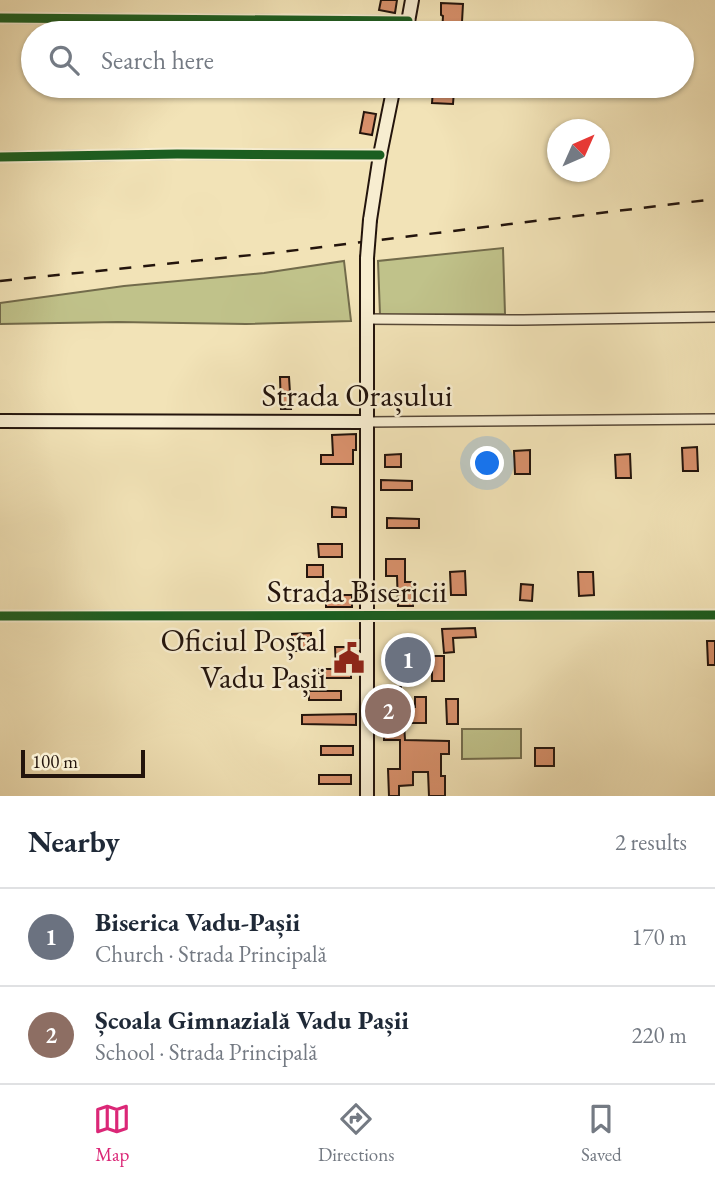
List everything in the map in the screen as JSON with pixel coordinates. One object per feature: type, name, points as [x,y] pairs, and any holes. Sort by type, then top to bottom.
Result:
[{"type":"main road","points":[[408,21],[412,0]]},
{"type":"main road","points":[[367,796],[367,258],[370,220],[392,98]]},
{"type":"main road","name":"Strada Orașului","points":[[0,421],[367,422]]},
{"type":"street","points":[[0,18],[136,21]]},
{"type":"street","points":[[0,157],[380,155]]},
{"type":"street","points":[[367,319],[715,317]]},
{"type":"street","name":"Strada Orașului","points":[[367,422],[715,419]]},
{"type":"street","name":"Strada Bisericii","points":[[0,616],[715,615]]},
{"type":"green space","points":[[503,248],[505,314],[380,315],[378,261]]},
{"type":"green space","points":[[344,261],[351,321],[246,324],[0,324],[0,303],[124,286],[264,273]]},
{"type":"green space","points":[[462,729],[521,729],[521,758],[462,759]]},
{"type":"building","points":[[381,0],[397,0],[395,13],[379,10]]},
{"type":"building","points":[[441,3],[463,4],[462,21],[443,21]]},
{"type":"building","points":[[432,98],[453,98],[453,104],[432,103]]},
{"type":"building","points":[[364,112],[376,114],[372,135],[360,133]]},
{"type":"building","points":[[280,377],[289,377],[291,409],[281,409]]},
{"type":"building","points":[[356,434],[353,464],[321,464],[321,455],[333,455],[332,435]]},
{"type":"building","points":[[697,447],[698,471],[683,471],[682,448]]},
{"type":"building","points":[[530,450],[530,474],[515,474],[514,451]]},
{"type":"building","points":[[401,454],[401,467],[385,467],[385,455]]},
{"type":"building","points":[[630,454],[631,478],[616,478],[615,455]]},
{"type":"building","points":[[381,480],[412,481],[412,490],[381,490]]},
{"type":"building","points":[[332,507],[346,508],[346,517],[332,517]]},
{"type":"building","points":[[387,518],[419,519],[419,528],[387,528]]},
{"type":"building","points":[[318,544],[342,544],[342,557],[319,557]]},
{"type":"building","points":[[386,559],[405,559],[405,582],[412,582],[413,606],[398,606],[397,576],[386,576]]},
{"type":"building","points":[[307,565],[323,565],[323,577],[307,577]]},
{"type":"building","points":[[465,571],[466,595],[451,595],[450,572]]},
{"type":"building","points":[[578,572],[593,572],[594,595],[579,596]]},
{"type":"building","points":[[521,584],[533,585],[532,601],[520,600]]},
{"type":"building","points":[[326,595],[352,595],[352,607],[326,607]]},
{"type":"building","points":[[475,628],[476,637],[453,638],[454,652],[444,653],[442,629]]},
{"type":"building","points":[[311,633],[311,651],[292,651],[292,634]]},
{"type":"building","points":[[707,641],[715,641],[715,665],[708,665]]},
{"type":"building","points":[[400,646],[420,655],[423,668],[410,672],[406,666],[393,659]]},
{"type":"building","points":[[335,647],[354,647],[355,665],[351,665],[351,678],[319,678],[319,669],[336,669]]},
{"type":"building","points":[[432,656],[444,656],[444,681],[432,681]]},
{"type":"building","points":[[384,687],[401,687],[401,707],[415,707],[415,697],[426,697],[426,723],[404,723],[405,740],[449,741],[449,754],[441,754],[445,796],[429,796],[428,772],[413,772],[413,785],[399,786],[399,796],[389,796],[388,769],[400,769],[400,740],[384,740]]},
{"type":"building","points":[[309,691],[341,691],[341,700],[309,700]]},
{"type":"building","points":[[446,699],[458,699],[458,724],[447,724]]},
{"type":"building","points":[[356,714],[356,725],[302,724],[302,715]]},
{"type":"building","points":[[321,746],[353,746],[353,755],[321,755]]},
{"type":"building","points":[[535,748],[554,748],[554,766],[535,766]]},
{"type":"building","points":[[319,775],[351,775],[351,784],[319,784]]},
{"type":"railway","points":[[0,281],[281,252],[715,199]]},
{"type":"cycle path","points":[[0,18],[408,21]]},
{"type":"cycle path","points":[[0,157],[380,155]]},
{"type":"cycle path","points":[[0,616],[715,615]]},
{"type":"place","name":"Oficiul Poștal Vadu Pașii","points":[[349,658]]},
{"type":"place","name":"Biserica Vadu-Pașii","points":[[408,660]]},
{"type":"place","name":"Școala Gimnazială Vadu Pașii","points":[[388,711]]}]
